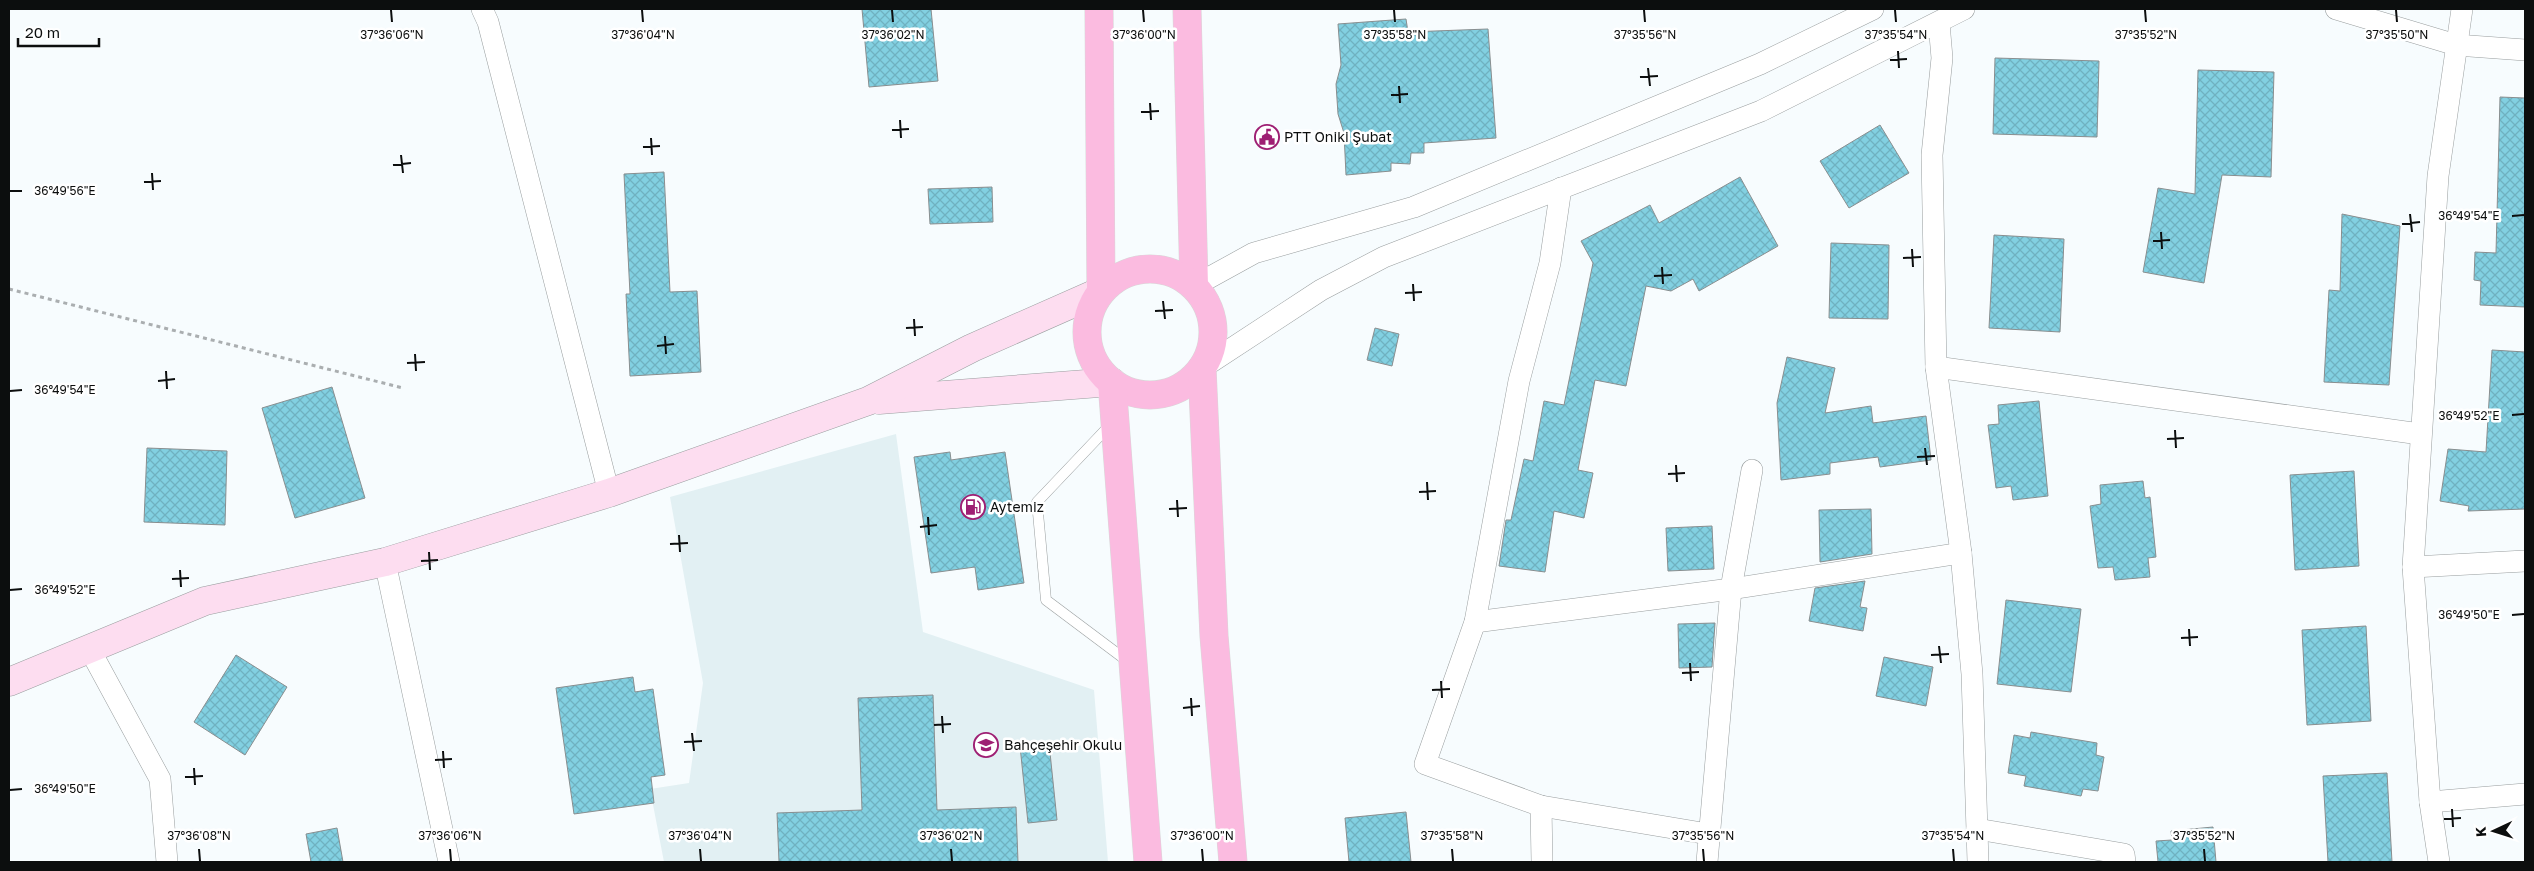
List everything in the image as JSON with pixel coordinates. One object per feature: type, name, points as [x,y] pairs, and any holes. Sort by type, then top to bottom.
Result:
[{"type":"main road","points":[[1099,9],[1101,291]]},
{"type":"main road","points":[[1187,9],[1194,286]]},
{"type":"main road","points":[[1159,269],[1178,275],[1194,286],[1207,303],[1213,322],[1213,342],[1207,361],[1195,378],[1179,389],[1159,395],[1139,395],[1118,387],[1102,373],[1091,354],[1087,332],[1090,310],[1101,291],[1118,277],[1139,270],[1159,269]]},
{"type":"main road","points":[[1202,368],[1214,636],[1233,862]]},
{"type":"main road","points":[[1112,382],[1148,862]]},
{"type":"street","points":[[482,9],[488,22],[609,493]]},
{"type":"street","points":[[1194,286],[1254,253],[1414,207],[1760,64],[1873,9]]},
{"type":"street","points":[[1202,368],[1321,290],[1384,257],[1761,111],[1964,9]]},
{"type":"street","points":[[2336,9],[2456,44],[2525,50]]},
{"type":"street","points":[[2439,862],[2430,802],[2412,566],[2438,176],[2462,9]]},
{"type":"street","points":[[1939,23],[1942,58],[1932,155],[1936,367],[1961,553],[1972,674],[1978,862]]},
{"type":"street","points":[[1562,188],[1550,263],[1519,381],[1474,622],[1425,764],[1541,806],[1708,834]]},
{"type":"street","points":[[9,682],[205,601],[384,562],[609,493],[868,401],[972,348],[1101,291]]},
{"type":"street","points":[[1936,367],[2420,434]]},
{"type":"street","points":[[868,401],[1112,382]]},
{"type":"street","points":[[1707,862],[1731,589],[1752,470]]},
{"type":"street","points":[[1474,622],[1731,589],[1961,553]]},
{"type":"street","points":[[2412,566],[2525,561]]},
{"type":"street","points":[[384,562],[449,862]]},
{"type":"street","points":[[90,650],[160,779],[167,862]]},
{"type":"street","points":[[2430,802],[2525,794]]},
{"type":"street","points":[[1541,806],[1542,862]]},
{"type":"street","points":[[1977,828],[2124,854],[2125,862]]},
{"type":"lane","points":[[1115,420],[1037,502],[1046,600],[1133,666]]},
{"type":"path","points":[[9,289],[403,388]]},
{"type":"shaded area","points":[[896,434],[923,632],[1094,690],[1108,862],[664,862],[650,789],[689,783],[703,683],[670,497]]},
{"type":"building","points":[[862,9],[931,9],[938,81],[869,87]]},
{"type":"building","points":[[1406,19],[1408,32],[1488,29],[1496,138],[1424,143],[1424,153],[1411,153],[1410,164],[1391,163],[1391,171],[1346,175],[1344,133],[1338,114],[1336,84],[1341,65],[1338,24]]},
{"type":"building","points":[[1995,58],[2099,61],[2097,137],[1993,134]]},
{"type":"building","points":[[2198,70],[2274,72],[2271,177],[2222,175],[2204,283],[2143,272],[2158,188],[2195,194]]},
{"type":"building","points":[[2500,97],[2525,98],[2525,307],[2480,305],[2481,281],[2474,280],[2475,252],[2496,253]]},
{"type":"building","points":[[1880,125],[1909,173],[1849,208],[1820,161]]},
{"type":"building","points":[[664,172],[670,292],[697,291],[701,372],[630,376],[626,294],[630,294],[624,174]]},
{"type":"building","points":[[1740,177],[1778,246],[1699,291],[1693,279],[1671,291],[1646,286],[1626,386],[1595,380],[1578,470],[1593,473],[1584,518],[1554,511],[1545,572],[1499,566],[1506,520],[1511,520],[1524,459],[1533,461],[1544,401],[1564,405],[1593,263],[1581,241],[1650,205],[1659,223]]},
{"type":"building","points":[[992,187],[993,222],[930,224],[928,189]]},
{"type":"building","points":[[2342,214],[2400,226],[2389,385],[2324,382],[2329,290],[2340,291]]},
{"type":"building","points":[[1994,235],[2064,239],[2060,332],[1989,328]]},
{"type":"building","points":[[1831,243],[1889,245],[1888,319],[1829,318]]},
{"type":"building","points":[[1375,328],[1399,334],[1392,366],[1367,360]]},
{"type":"building","points":[[2492,350],[2525,352],[2525,509],[2468,511],[2469,506],[2440,501],[2448,449],[2486,452]]},
{"type":"building","points":[[1787,357],[1835,368],[1825,413],[1871,406],[1873,423],[1926,416],[1931,460],[1880,467],[1878,457],[1830,463],[1830,474],[1781,480],[1777,403]]},
{"type":"building","points":[[332,387],[365,498],[295,518],[262,408]]},
{"type":"building","points":[[2039,401],[2048,496],[2013,500],[2011,486],[1996,488],[1988,425],[1999,424],[1998,405]]},
{"type":"building","points":[[147,448],[227,451],[225,525],[144,522]]},
{"type":"building","points":[[950,452],[951,460],[1005,452],[1024,583],[978,590],[975,567],[931,573],[914,457]]},
{"type":"building","points":[[2354,471],[2359,566],[2295,570],[2290,475]]},
{"type":"building","points":[[2143,481],[2145,498],[2150,497],[2156,557],[2148,558],[2150,577],[2115,580],[2113,567],[2098,568],[2090,506],[2101,504],[2100,485]]},
{"type":"building","points":[[1871,509],[1872,554],[1820,562],[1819,510]]},
{"type":"building","points":[[1712,526],[1714,569],[1668,571],[1666,528]]},
{"type":"building","points":[[1865,581],[1860,607],[1867,608],[1863,631],[1809,621],[1815,588]]},
{"type":"building","points":[[2006,600],[2081,609],[2071,692],[1997,684]]},
{"type":"building","points":[[1715,623],[1712,667],[1679,668],[1678,624]]},
{"type":"building","points":[[2366,626],[2371,721],[2307,725],[2302,630]]},
{"type":"building","points":[[236,655],[287,687],[245,755],[194,722]]},
{"type":"building","points":[[1884,657],[1933,667],[1926,706],[1876,696]]},
{"type":"building","points":[[633,677],[635,692],[653,689],[665,775],[651,777],[654,803],[574,814],[556,688]]},
{"type":"building","points":[[933,695],[937,810],[1016,807],[1018,862],[779,862],[777,813],[862,810],[858,698]]},
{"type":"building","points":[[2031,732],[2097,743],[2096,755],[2104,757],[2098,791],[2083,789],[2081,796],[2024,786],[2026,776],[2008,773],[2014,735],[2030,738]]},
{"type":"building","points":[[1049,743],[1057,820],[1028,823],[1020,746]]},
{"type":"building","points":[[2387,773],[2392,862],[2328,862],[2323,776]]},
{"type":"building","points":[[1406,812],[1411,862],[1349,862],[1345,818]]},
{"type":"building","points":[[2213,827],[2216,862],[2158,862],[2156,841],[2172,840],[2171,831]]},
{"type":"building","points":[[337,828],[343,862],[311,862],[306,834]]},
{"type":"place","name":"PTT Oniki Şubat","points":[[1267,137]]},
{"type":"place","name":"Aytemiz","points":[[973,507]]},
{"type":"place","name":"Bahçeşehir Okulu","points":[[986,745]]}]
